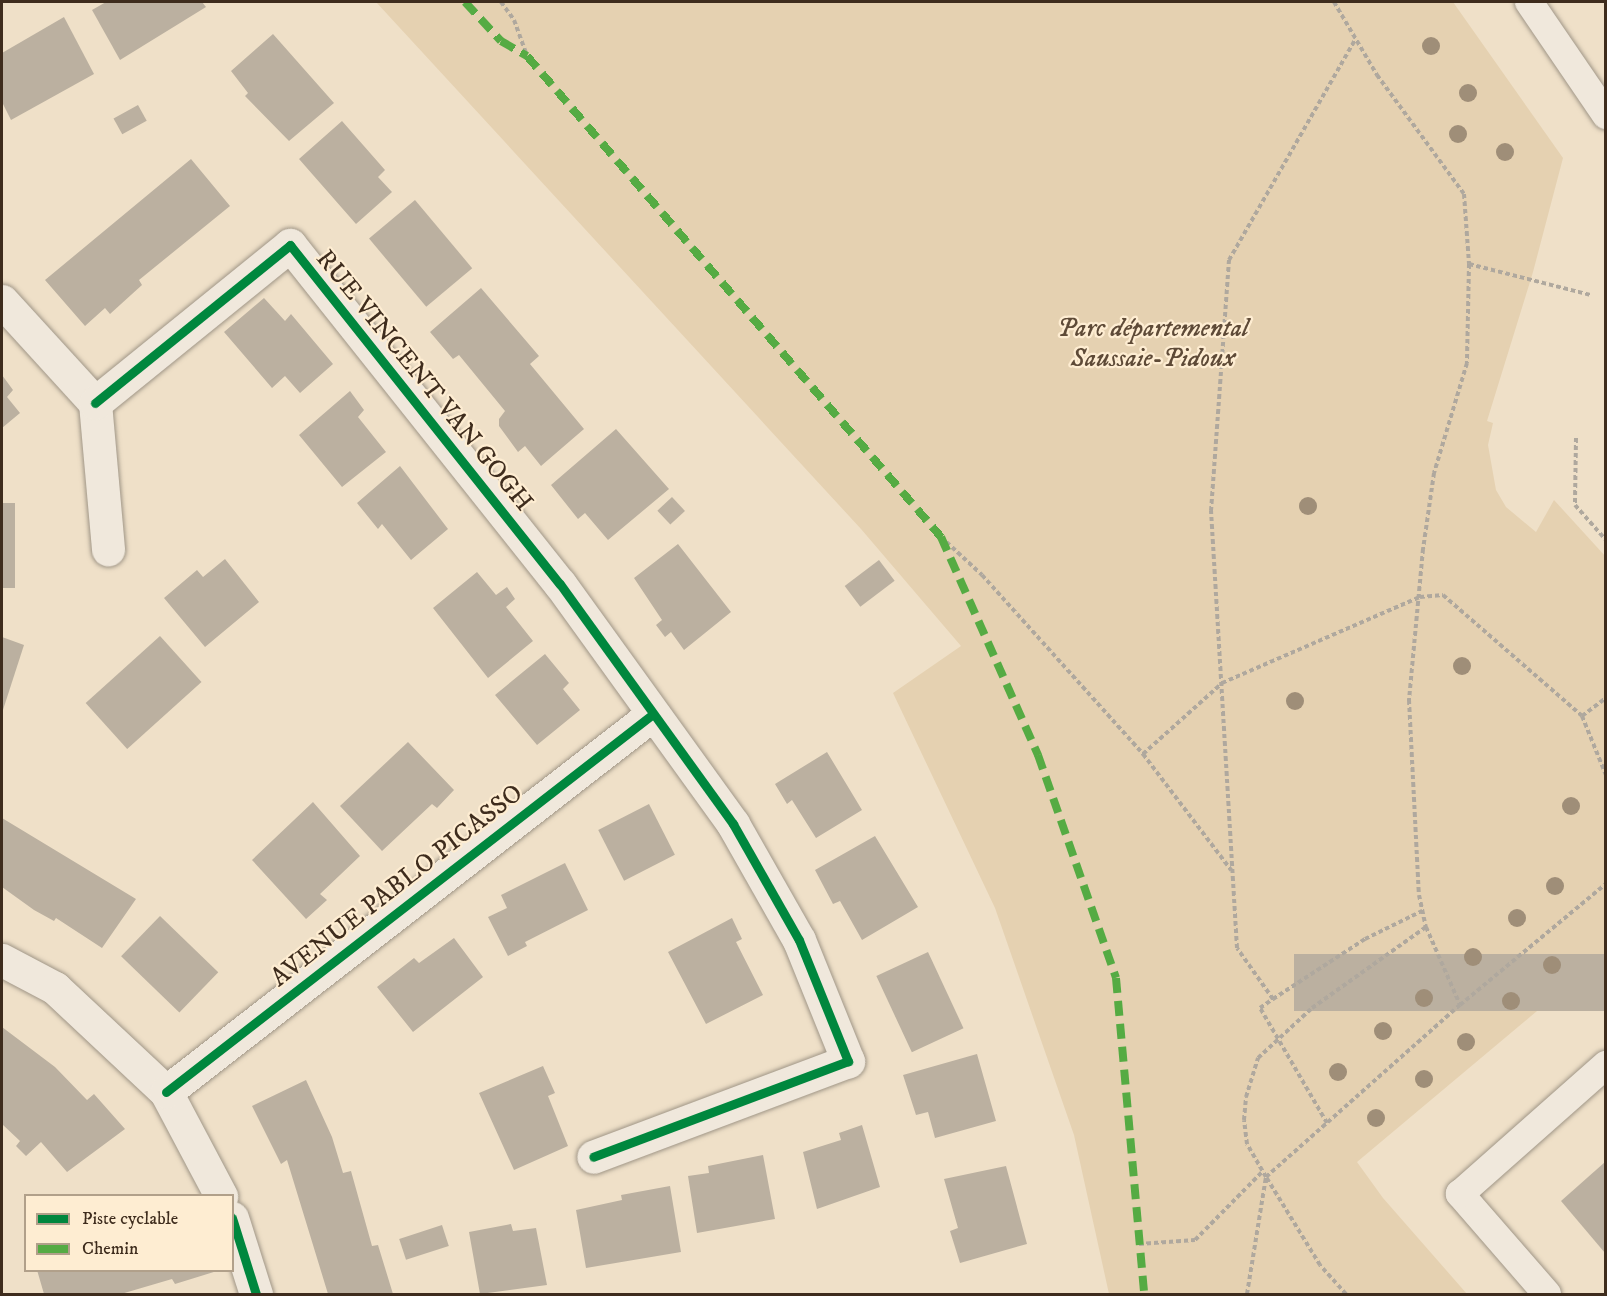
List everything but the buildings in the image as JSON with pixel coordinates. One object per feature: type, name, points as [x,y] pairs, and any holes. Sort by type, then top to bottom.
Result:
[{"type":"street","name":"RUE VINCENT VAN GOGH","points":[[95,403],[290,245],[560,584],[653,714]]},
{"type":"street","points":[[2,301],[95,403],[108,549]]},
{"type":"street","points":[[593,1157],[848,1061],[799,940],[733,824],[653,714]]},
{"type":"street","name":"AVENUE PABLO PICASSO","points":[[166,1092],[653,714]]},
{"type":"street","points":[[2,960],[55,988],[166,1092],[220,1194]]},
{"type":"street","points":[[234,1224],[256,1294]]},
{"type":"lane","points":[[1530,2],[1605,114]]},
{"type":"lane","points":[[1547,1294],[1460,1194],[1605,1065]]},
{"type":"path","points":[[501,2],[514,20],[527,56]]},
{"type":"path","points":[[1334,2],[1355,40],[1428,150],[1464,195],[1469,264],[1467,363],[1434,473],[1409,700],[1416,858],[1422,911],[1426,927],[1460,1005]]},
{"type":"path","points":[[1273,999],[1237,948],[1222,683],[1218,670],[1210,511],[1227,272],[1239,239],[1355,40]]},
{"type":"path","points":[[1469,264],[1592,295]]},
{"type":"path","points":[[1576,438],[1575,505],[1605,540]]},
{"type":"path","points":[[942,537],[982,574],[1143,754],[1231,871]]},
{"type":"path","points":[[1143,754],[1222,683],[1420,597],[1443,595],[1582,716],[1605,776]]},
{"type":"path","points":[[1582,716],[1605,698]]},
{"type":"path","points":[[1247,1294],[1266,1177],[1460,1005],[1605,884]]},
{"type":"path","points":[[1327,1123],[1260,1008],[1365,939],[1422,911]]},
{"type":"path","points":[[1346,1294],[1320,1265],[1246,1144],[1246,1097],[1258,1058],[1277,1038],[1346,982],[1426,927]]},
{"type":"path","points":[[1139,1244],[1194,1240],[1263,1171]]},
{"type":"green space","name":"Parc départemental Saussaie-Pidoux","points":[[376,2],[1453,2],[1563,158],[1533,272],[1487,421],[1493,423],[1488,445],[1496,490],[1506,507],[1536,532],[1554,500],[1606,557],[1605,954],[1357,1162],[1383,1198],[1467,1294],[1109,1294],[1074,1135],[995,908],[893,693],[961,646],[861,529]]},
{"type":"marked path","points":[[465,2],[501,41],[527,56],[941,537],[1038,755],[1116,978],[1144,1294]]},
{"type":"cycle path","points":[[95,403],[290,245],[560,584],[733,824],[799,940],[848,1061],[593,1157]]},
{"type":"cycle path","points":[[166,1092],[653,714]]},
{"type":"cycle path","points":[[234,1224],[256,1294]]}]
